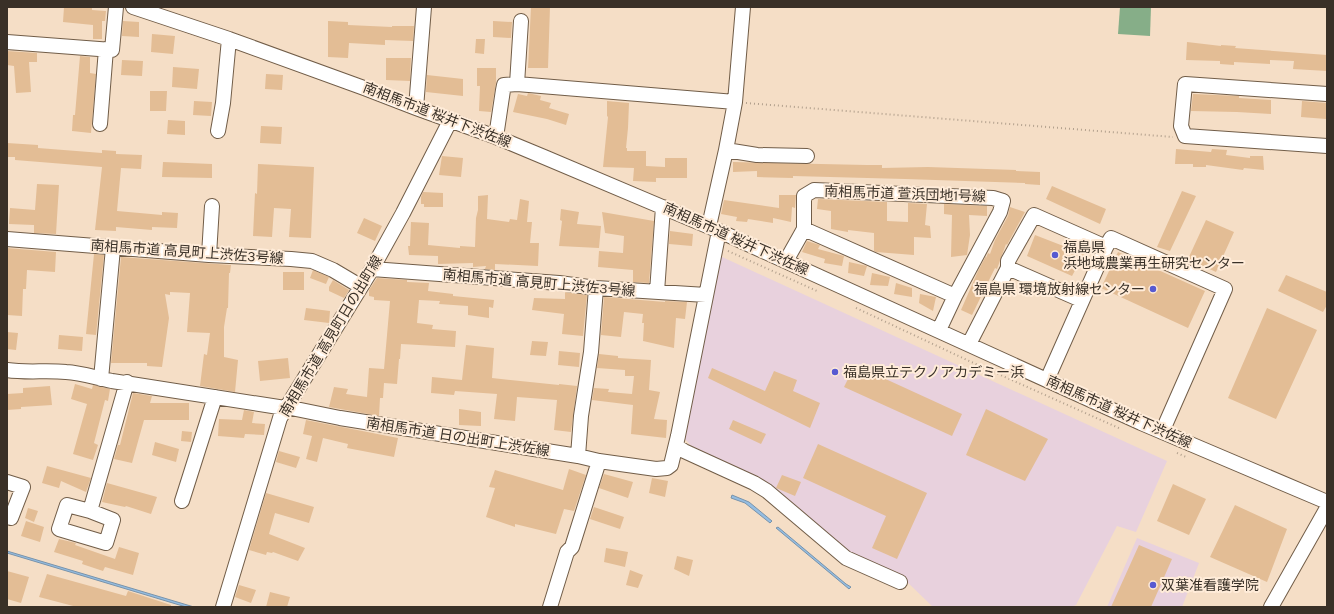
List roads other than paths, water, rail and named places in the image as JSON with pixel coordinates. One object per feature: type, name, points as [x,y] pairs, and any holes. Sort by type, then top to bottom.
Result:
[{"type":"street","points":[[100,124],[109,49],[116,7]]},
{"type":"street","name":"南相馬市道 桜井下渋佐線","points":[[133,7],[229,39],[496,137],[714,229],[1162,432],[1327,502]]},
{"type":"street","points":[[416,108],[424,7]]},
{"type":"street","name":"南相馬市道 日の出町上渋佐線","points":[[7,370],[20,372],[65,372],[94,376],[101,379],[291,408],[340,418],[578,456],[599,461],[656,469],[667,468],[671,465],[676,446],[706,295],[714,229],[735,102],[742,7]]},
{"type":"street","points":[[517,84],[521,21]]},
{"type":"street","points":[[218,131],[223,103],[229,39]]},
{"type":"street","points":[[7,42],[109,49]]},
{"type":"street","points":[[496,137],[502,90],[504,85],[517,84],[735,102]]},
{"type":"street","points":[[1327,94],[1185,84],[1181,126],[1185,136],[1327,146]]},
{"type":"street","name":"南相馬市道 高見町日の出町線","points":[[223,607],[280,418],[360,286],[372,269],[403,213],[450,121]]},
{"type":"street","points":[[726,150],[757,155],[807,156]]},
{"type":"street","name":"南相馬市道 萱浜団地1号線","points":[[786,261],[804,229],[804,196],[814,190],[993,198],[1003,201],[1000,212],[955,296],[939,330]]},
{"type":"street","points":[[209,255],[212,206]]},
{"type":"street","points":[[657,292],[663,207]]},
{"type":"street","points":[[969,344],[1008,268],[1008,261],[1034,215],[1106,247]]},
{"type":"street","points":[[804,229],[955,296]]},
{"type":"street","name":"南相馬市道 高見町上渋佐3号線","points":[[7,238],[113,248],[312,261],[333,270],[360,286]]},
{"type":"street","points":[[1047,380],[1081,300],[1111,238],[1225,290],[1162,432]]},
{"type":"street","points":[[101,379],[113,248]]},
{"type":"street","points":[[1008,268],[1081,300]]},
{"type":"street","name":"南相馬市道 高見町上渋佐3号線","points":[[372,269],[596,288],[706,295]]},
{"type":"street","points":[[578,456],[581,416],[591,352],[596,288]]},
{"type":"street","points":[[90,511],[127,382]]},
{"type":"street","points":[[182,501],[216,397]]},
{"type":"street","points":[[676,446],[754,483],[767,491],[846,558],[900,582]]},
{"type":"street","points":[[550,607],[567,552],[572,546],[599,461]]},
{"type":"street","points":[[7,482],[23,487],[11,518],[7,516]]},
{"type":"street","points":[[1271,607],[1327,508]]},
{"type":"water","points":[[732,495],[749,502],[772,521],[770,523],[745,503],[731,498]]},
{"type":"water","points":[[778,527],[851,587],[849,589],[776,528]]},
{"type":"water","points":[[7,551],[194,607],[186,607],[7,553]]},
{"type":"place","name":"福島県 浜地域農業再生研究センター","points":[[1055,255]]},
{"type":"place","name":"福島県 環境放射線センター","points":[[1153,289]]},
{"type":"place","name":"福島県立テクノアカデミー浜","points":[[835,372]]},
{"type":"place","name":"双葉准看護学院","points":[[1153,585]]}]
